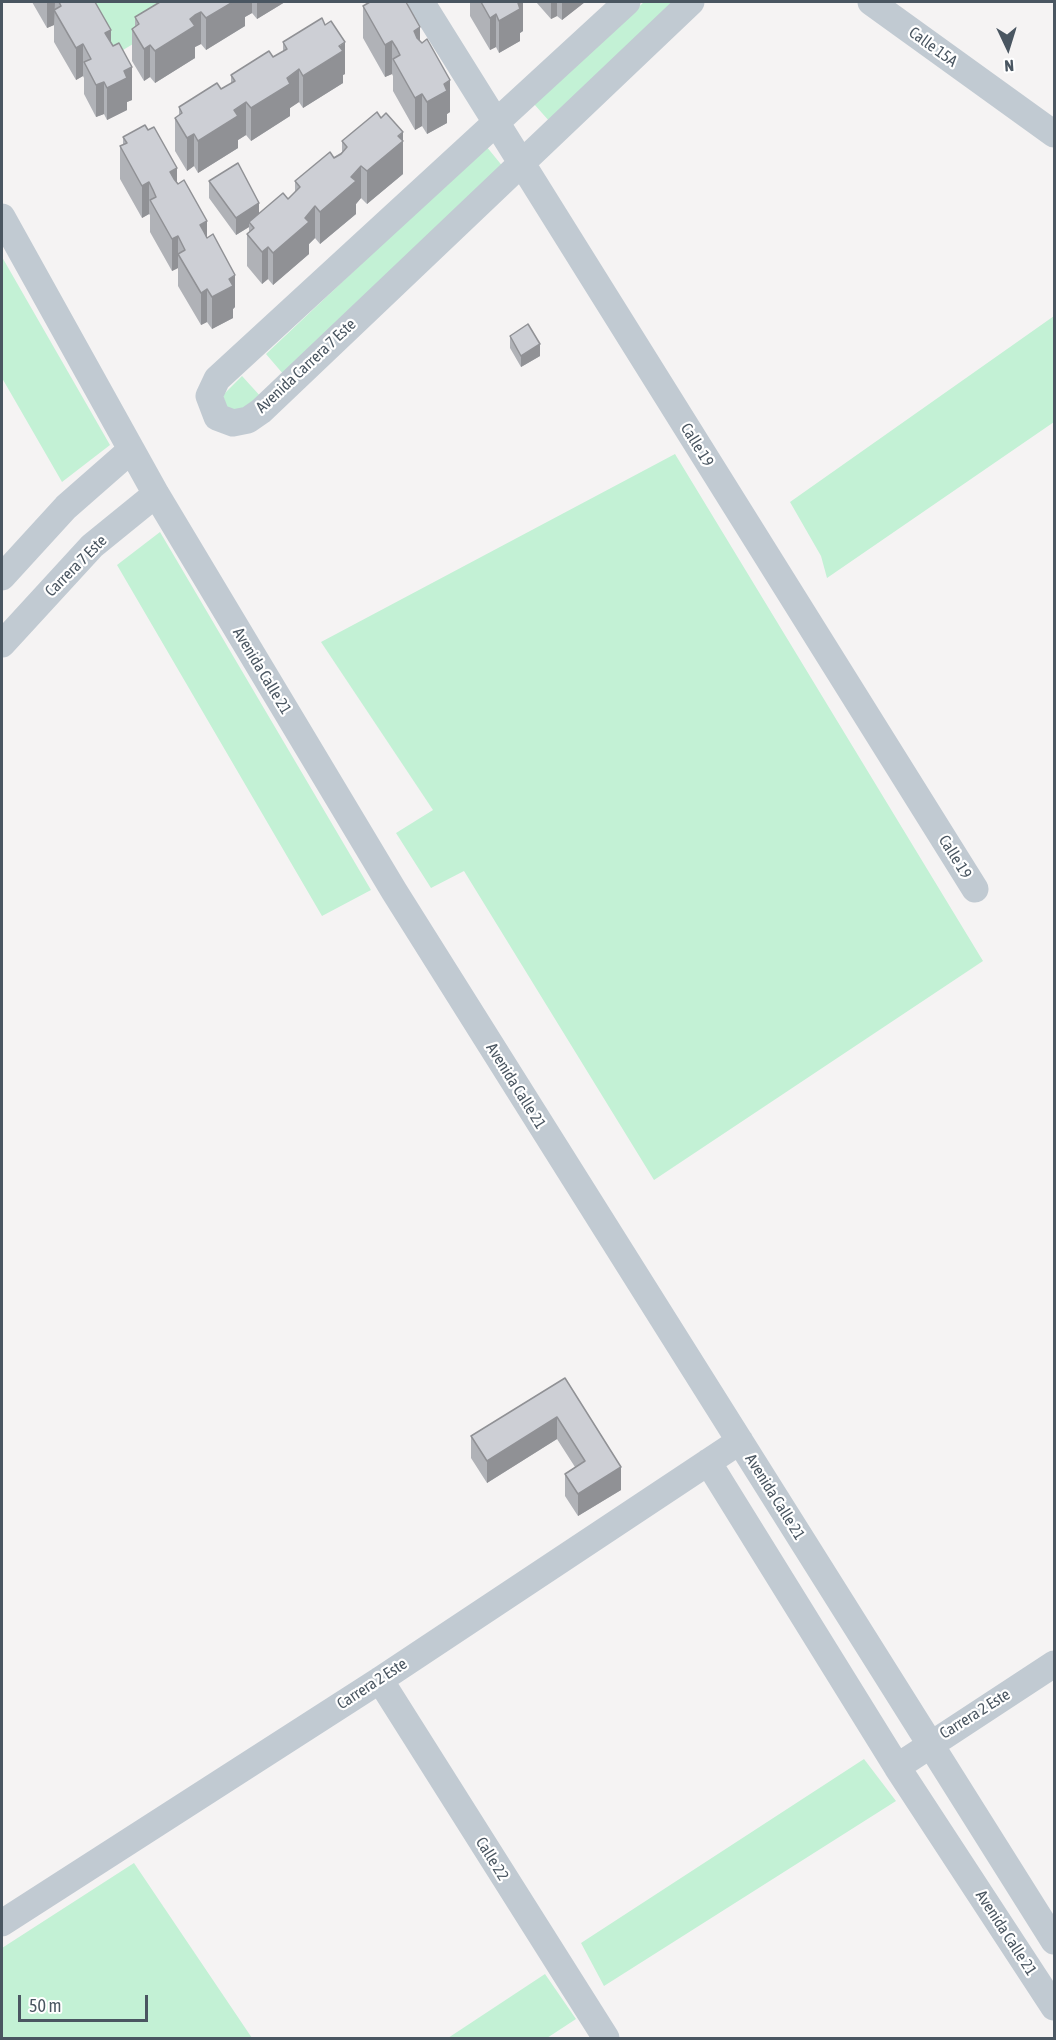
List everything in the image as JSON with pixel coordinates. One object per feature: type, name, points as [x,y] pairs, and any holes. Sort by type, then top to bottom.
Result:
[{"type":"street","name":"Calle 19","points":[[421,2],[975,889]]},
{"type":"street","name":"Avenida Carrera 7 Este","points":[[627,2],[217,379],[209,396],[217,417],[233,423],[248,420],[261,411],[520,162],[691,2]]},
{"type":"street","name":"Calle 15A","points":[[871,2],[1054,134]]},
{"type":"street","name":"Avenida Calle 21","points":[[2,217],[156,494],[394,891],[1054,1941]]},
{"type":"street","points":[[2,577],[66,507],[131,450]]},
{"type":"street","name":"Carrera 7 Este","points":[[2,644],[92,546],[156,494]]},
{"type":"street","name":"Carrera 2 Este","points":[[2,1923],[380,1680],[740,1441]]},
{"type":"street","name":"Avenida Calle 21","points":[[708,1462],[897,1767],[1054,2007]]},
{"type":"street","name":"Carrera 2 Este","points":[[897,1767],[930,1743],[1054,1664]]},
{"type":"street","name":"Calle 22","points":[[380,1680],[606,2038]]},
{"type":"green space","points":[[84,2],[203,2],[118,53],[112,52]]},
{"type":"green space","points":[[644,2],[682,2],[550,122],[534,104]]},
{"type":"green space","points":[[486,146],[504,168],[284,375],[266,354]]},
{"type":"green space","points":[[2,257],[110,445],[62,482],[2,378]]},
{"type":"green space","points":[[1054,316],[1054,422],[827,578],[821,556],[790,502]]},
{"type":"green space","points":[[242,376],[262,398],[249,412],[228,412],[223,395]]},
{"type":"green space","points":[[675,454],[983,961],[654,1180],[464,871],[431,888],[396,833],[433,810],[321,642]]},
{"type":"green space","points":[[160,532],[371,890],[322,916],[117,565]]},
{"type":"green space","points":[[864,1759],[896,1801],[604,1986],[581,1943]]},
{"type":"green space","points":[[134,1863],[252,2038],[2,2038],[2,1948]]},
{"type":"green space","points":[[545,1974],[576,2019],[547,2038],[448,2038]]},
{"type":"building","points":[[59,2],[95,2],[111,30],[105,33],[113,46],[119,43],[132,67],[124,71],[127,78],[107,88],[104,82],[96,85],[84,62],[91,59],[83,44],[76,48],[54,10],[61,6]]},
{"type":"building","points":[[160,2],[233,2],[206,18],[201,12],[195,15],[190,19],[195,26],[155,51],[150,45],[144,49],[132,29],[139,24],[135,17]]},
{"type":"building","points":[[370,2],[406,2],[420,27],[414,31],[417,38],[422,43],[427,39],[450,80],[444,84],[447,91],[427,102],[422,94],[415,98],[393,59],[400,55],[397,49],[392,41],[385,45],[363,6]]},
{"type":"building","points":[[481,2],[519,2],[520,9],[499,21],[496,14],[490,18]]},
{"type":"building","points":[[322,18],[325,25],[331,21],[345,42],[339,46],[343,51],[303,76],[299,69],[287,78],[290,84],[251,108],[246,102],[234,110],[238,116],[198,141],[194,134],[187,138],[175,118],[182,113],[179,107],[217,83],[221,89],[235,81],[231,75],[269,51],[273,57],[287,49],[283,42]]},
{"type":"building","points":[[377,112],[381,118],[386,113],[403,132],[398,136],[403,141],[367,171],[361,166],[351,177],[356,181],[320,212],[315,206],[305,218],[309,222],[273,253],[268,247],[262,252],[247,234],[254,228],[249,222],[283,193],[288,199],[300,187],[295,181],[330,152],[334,158],[341,154],[347,147],[342,141]]},
{"type":"building","points":[[145,125],[148,130],[154,127],[177,168],[170,172],[178,184],[184,180],[207,221],[200,225],[207,238],[213,234],[235,275],[229,279],[233,286],[212,297],[207,289],[201,293],[178,254],[185,250],[178,236],[172,239],[150,200],[156,197],[149,182],[142,186],[120,146],[127,143],[123,137]]},
{"type":"building","points":[[238,163],[259,203],[236,218],[209,181]]},
{"type":"building","points":[[528,324],[540,344],[521,356],[510,336]]},
{"type":"building","points":[[565,1378],[621,1467],[578,1494],[565,1474],[585,1461],[557,1417],[487,1461],[471,1436]]}]
